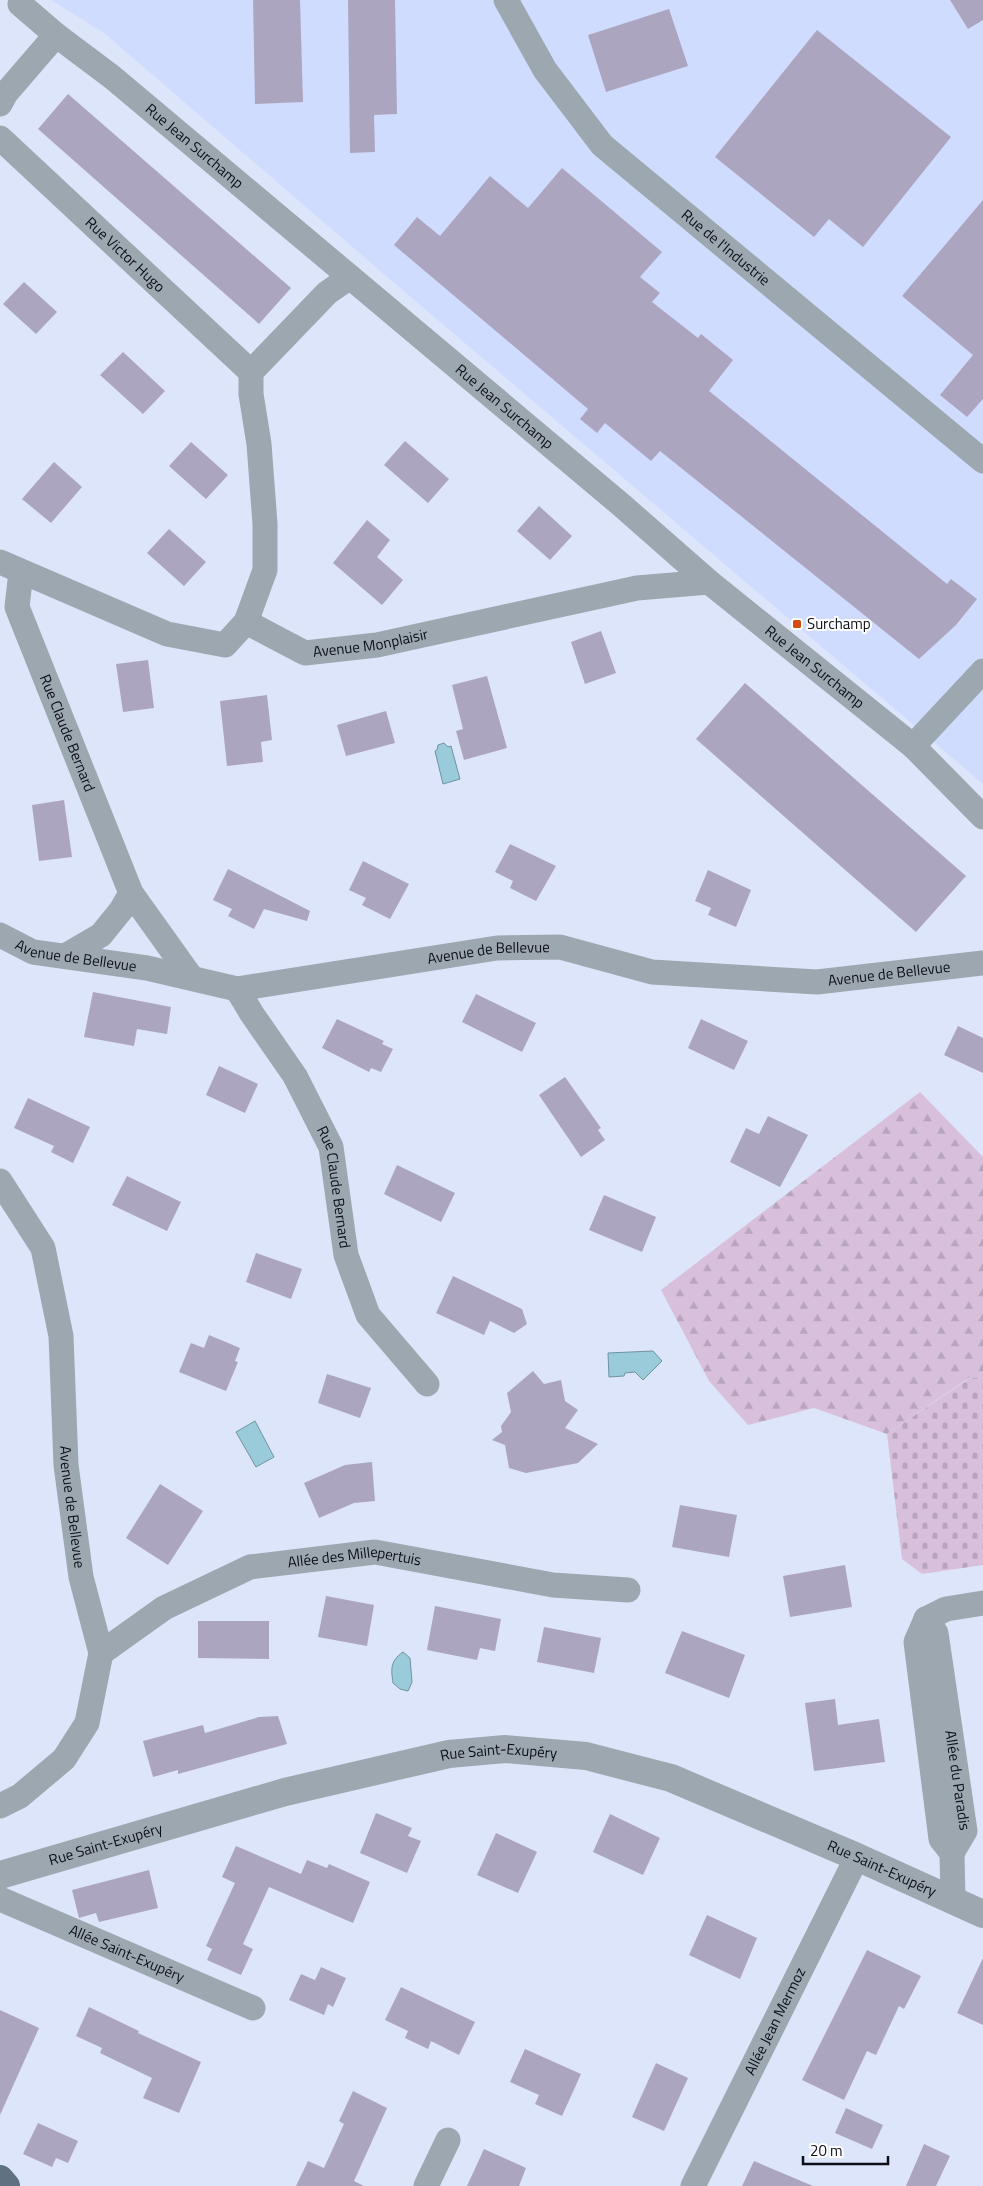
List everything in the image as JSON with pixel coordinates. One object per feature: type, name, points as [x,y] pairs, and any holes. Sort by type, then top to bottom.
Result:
[{"type":"main road","points":[[0,2179],[6,2186]]},
{"type":"street","name":"Rue de l'Industrie","points":[[506,0],[509,9],[545,70],[602,145],[983,461]]},
{"type":"street","name":"Rue Jean Surchamp","points":[[20,4],[56,35],[112,77],[619,502],[709,582],[913,746],[983,817]]},
{"type":"street","points":[[0,104],[6,93],[56,35]]},
{"type":"street","name":"Rue Victor Hugo","points":[[0,138],[250,372]]},
{"type":"street","points":[[10,567],[167,634],[225,645],[246,622],[265,570],[265,524],[259,444],[251,394],[250,372],[327,293],[350,277]]},
{"type":"street","name":"Rue Claude Bernard","points":[[10,567],[17,607],[131,892],[191,977]]},
{"type":"street","name":"Avenue Monplaisir","points":[[246,622],[305,653],[377,645],[637,588],[709,582]]},
{"type":"street","points":[[913,746],[983,671]]},
{"type":"street","points":[[65,956],[101,935],[122,909],[131,892]]},
{"type":"street","name":"Avenue de Bellevue","points":[[0,935],[33,952],[147,968],[237,989],[497,948],[560,947],[652,972],[818,982],[983,963]]},
{"type":"street","name":"Rue Claude Bernard","points":[[237,989],[295,1076],[331,1147],[346,1255],[368,1315],[427,1384]]},
{"type":"street","name":"Avenue de Bellevue","points":[[0,1180],[44,1248],[61,1336],[66,1465],[81,1577],[101,1653],[87,1723],[64,1759],[20,1796],[0,1806]]},
{"type":"street","name":"Allée des Millepertuis","points":[[101,1653],[164,1608],[250,1567],[366,1553],[375,1552],[554,1585],[628,1590]]},
{"type":"street","name":"Allée du Paradis","points":[[953,1900],[952,1852],[940,1839],[916,1642],[926,1619],[946,1609],[983,1603]]},
{"type":"street","name":"Rue Saint-Exupéry","points":[[0,1875],[285,1792],[449,1754],[505,1749],[586,1756],[671,1778],[858,1857],[983,1914]]},
{"type":"street","name":"Allée Jean Mermoz","points":[[693,2186],[858,1857]]},
{"type":"street","name":"Allée Saint-Exupéry","points":[[0,1899],[253,2008]]},
{"type":"street","points":[[426,2186],[448,2140]]},
{"type":"shaded area","points":[[51,0],[983,0],[983,784],[386,276],[104,33]]},
{"type":"shaded area","points":[[444,743],[448,747],[451,746],[460,779],[443,784],[435,751],[438,745]]},
{"type":"shaded area","points":[[653,1351],[662,1361],[643,1380],[635,1372],[625,1373],[624,1376],[609,1377],[608,1353]]},
{"type":"shaded area","points":[[255,1421],[274,1457],[256,1467],[236,1432]]},
{"type":"shaded area","points":[[403,1652],[410,1658],[412,1682],[408,1691],[400,1689],[393,1683],[392,1678],[394,1662]]},
{"type":"green space","points":[[920,1092],[983,1157],[983,1377],[969,1378],[887,1434],[814,1408],[748,1425],[709,1381],[661,1290]]},
{"type":"green space","points":[[983,1377],[983,1565],[922,1574],[902,1559],[887,1434],[970,1378]]},
{"type":"building","points":[[253,0],[300,0],[303,102],[255,104]]},
{"type":"building","points":[[348,0],[395,0],[397,114],[374,115],[375,152],[350,153]]},
{"type":"building","points":[[950,0],[983,0],[983,20],[968,29]]},
{"type":"building","points":[[669,9],[688,66],[606,92],[588,35]]},
{"type":"building","points":[[817,30],[951,137],[863,247],[829,219],[814,237],[715,157]]},
{"type":"building","points":[[68,94],[291,288],[259,324],[38,129]]},
{"type":"building","points":[[562,168],[662,252],[640,277],[660,293],[652,302],[698,338],[701,334],[733,360],[709,391],[947,584],[951,579],[977,599],[956,625],[919,659],[660,451],[651,461],[605,423],[597,433],[580,419],[588,409],[394,245],[417,217],[440,236],[490,176],[528,208]]},
{"type":"building","points":[[983,200],[983,399],[967,417],[940,395],[973,355],[902,296]]},
{"type":"building","points":[[24,282],[57,312],[36,334],[3,304]]},
{"type":"building","points":[[123,352],[165,391],[143,414],[100,375]]},
{"type":"building","points":[[405,441],[449,479],[428,503],[384,465]]},
{"type":"building","points":[[191,442],[228,475],[206,499],[169,466]]},
{"type":"building","points":[[54,462],[82,487],[51,523],[22,499]]},
{"type":"building","points":[[539,506],[572,536],[550,560],[517,531]]},
{"type":"building","points":[[367,520],[390,540],[377,557],[403,580],[382,605],[333,563]]},
{"type":"building","points":[[169,529],[206,562],[184,586],[147,553]]},
{"type":"building","points":[[601,631],[616,673],[585,684],[571,642]]},
{"type":"building","points":[[148,660],[154,708],[123,712],[116,664]]},
{"type":"building","points":[[487,676],[507,748],[464,760],[456,731],[463,729],[452,685]]},
{"type":"building","points":[[745,683],[966,876],[916,932],[696,739]]},
{"type":"building","points":[[267,695],[272,740],[261,742],[263,762],[227,766],[220,701]]},
{"type":"building","points":[[386,711],[395,743],[346,756],[337,725]]},
{"type":"building","points":[[64,800],[72,857],[39,861],[32,805]]},
{"type":"building","points":[[510,844],[556,866],[536,901],[510,888],[513,881],[495,872]]},
{"type":"building","points":[[363,861],[409,884],[390,919],[362,905],[366,898],[349,890]]},
{"type":"building","points":[[228,869],[310,911],[307,921],[264,909],[254,929],[228,916],[232,909],[213,900]]},
{"type":"building","points":[[708,870],[751,890],[736,927],[708,915],[711,908],[695,901]]},
{"type":"building","points":[[93,992],[171,1007],[167,1034],[137,1029],[134,1046],[84,1037]]},
{"type":"building","points":[[476,994],[536,1023],[522,1052],[462,1022]]},
{"type":"building","points":[[337,1019],[384,1041],[382,1044],[393,1049],[381,1072],[371,1068],[369,1072],[322,1048]]},
{"type":"building","points":[[701,1019],[748,1041],[734,1070],[688,1048]]},
{"type":"building","points":[[958,1026],[983,1038],[983,1073],[944,1055]]},
{"type":"building","points":[[219,1066],[258,1084],[245,1113],[206,1095]]},
{"type":"building","points":[[565,1077],[601,1128],[598,1130],[605,1140],[581,1157],[539,1095]]},
{"type":"building","points":[[28,1098],[90,1127],[73,1163],[51,1152],[54,1146],[14,1128]]},
{"type":"building","points":[[768,1116],[808,1135],[780,1187],[730,1162],[746,1128],[759,1134]]},
{"type":"building","points":[[397,1165],[455,1193],[441,1222],[384,1194]]},
{"type":"building","points":[[127,1176],[181,1202],[167,1231],[112,1205]]},
{"type":"building","points":[[604,1195],[656,1217],[642,1252],[589,1230]]},
{"type":"building","points":[[256,1253],[302,1269],[291,1299],[246,1282]]},
{"type":"building","points":[[453,1276],[522,1309],[527,1324],[514,1333],[490,1321],[484,1335],[436,1313]]},
{"type":"building","points":[[209,1335],[240,1348],[235,1361],[238,1362],[226,1391],[179,1372],[191,1343],[204,1348]]},
{"type":"building","points":[[533,1371],[544,1384],[561,1380],[565,1401],[578,1410],[565,1428],[598,1444],[578,1463],[526,1473],[509,1468],[505,1445],[492,1440],[502,1432],[501,1426],[511,1412],[507,1393]]},
{"type":"building","points":[[327,1374],[371,1388],[360,1418],[318,1403]]},
{"type":"building","points":[[372,1462],[375,1501],[354,1503],[319,1518],[304,1483],[345,1465]]},
{"type":"building","points":[[160,1484],[203,1511],[168,1565],[126,1538]]},
{"type":"building","points":[[680,1505],[737,1515],[729,1557],[672,1547]]},
{"type":"building","points":[[845,1565],[852,1607],[790,1617],[783,1576]]},
{"type":"building","points":[[326,1596],[374,1605],[367,1646],[318,1637]]},
{"type":"building","points":[[435,1606],[501,1619],[495,1651],[480,1648],[477,1660],[427,1650]]},
{"type":"building","points":[[198,1621],[269,1621],[269,1659],[198,1658]]},
{"type":"building","points":[[544,1627],[601,1638],[594,1673],[537,1662]]},
{"type":"building","points":[[682,1631],[745,1655],[729,1698],[665,1673]]},
{"type":"building","points":[[835,1699],[838,1725],[879,1719],[885,1762],[814,1771],[805,1703]]},
{"type":"building","points":[[278,1716],[287,1744],[178,1774],[178,1770],[153,1777],[143,1741],[203,1725],[205,1733],[259,1717]]},
{"type":"building","points":[[376,1813],[412,1828],[408,1836],[421,1841],[407,1873],[360,1853]]},
{"type":"building","points":[[610,1814],[660,1838],[643,1875],[593,1852]]},
{"type":"building","points":[[496,1833],[537,1852],[518,1893],[477,1875]]},
{"type":"building","points":[[236,1846],[301,1874],[307,1860],[327,1868],[329,1864],[370,1882],[353,1923],[269,1887],[243,1944],[253,1949],[241,1975],[207,1960],[212,1949],[206,1946],[235,1883],[222,1877]]},
{"type":"building","points":[[149,1870],[158,1908],[99,1922],[96,1913],[79,1918],[72,1890]]},
{"type":"building","points":[[707,1915],[757,1938],[740,1979],[689,1955]]},
{"type":"building","points":[[867,1950],[921,1976],[904,2009],[899,2006],[876,2055],[867,2051],[844,2100],[802,2080]]},
{"type":"building","points":[[983,1958],[983,2025],[957,2013]]},
{"type":"building","points":[[321,1967],[346,1978],[333,2007],[328,2004],[324,2015],[289,2000],[301,1974],[315,1980]]},
{"type":"building","points":[[401,1987],[475,2022],[459,2055],[431,2041],[428,2049],[405,2038],[408,2031],[385,2020]]},
{"type":"building","points":[[89,2007],[139,2031],[138,2033],[201,2062],[179,2113],[143,2098],[152,2078],[100,2053],[102,2048],[76,2036]]},
{"type":"building","points":[[0,2010],[39,2028],[0,2115]]},
{"type":"building","points":[[525,2049],[581,2074],[562,2116],[535,2104],[539,2095],[510,2082]]},
{"type":"building","points":[[656,2063],[688,2078],[664,2131],[632,2117]]},
{"type":"building","points":[[353,2091],[387,2108],[354,2181],[364,2186],[296,2186],[308,2161],[324,2168],[344,2124],[339,2121]]},
{"type":"building","points":[[846,2108],[883,2125],[872,2149],[835,2133]]},
{"type":"building","points":[[38,2123],[78,2141],[68,2163],[56,2158],[52,2167],[23,2154]]},
{"type":"building","points":[[924,2144],[950,2156],[936,2186],[906,2186]]},
{"type":"building","points":[[484,2149],[526,2168],[519,2186],[467,2186]]},
{"type":"building","points":[[754,2161],[813,2186],[742,2186]]},
{"type":"place","name":"Surchamp","points":[[797,624]]}]
